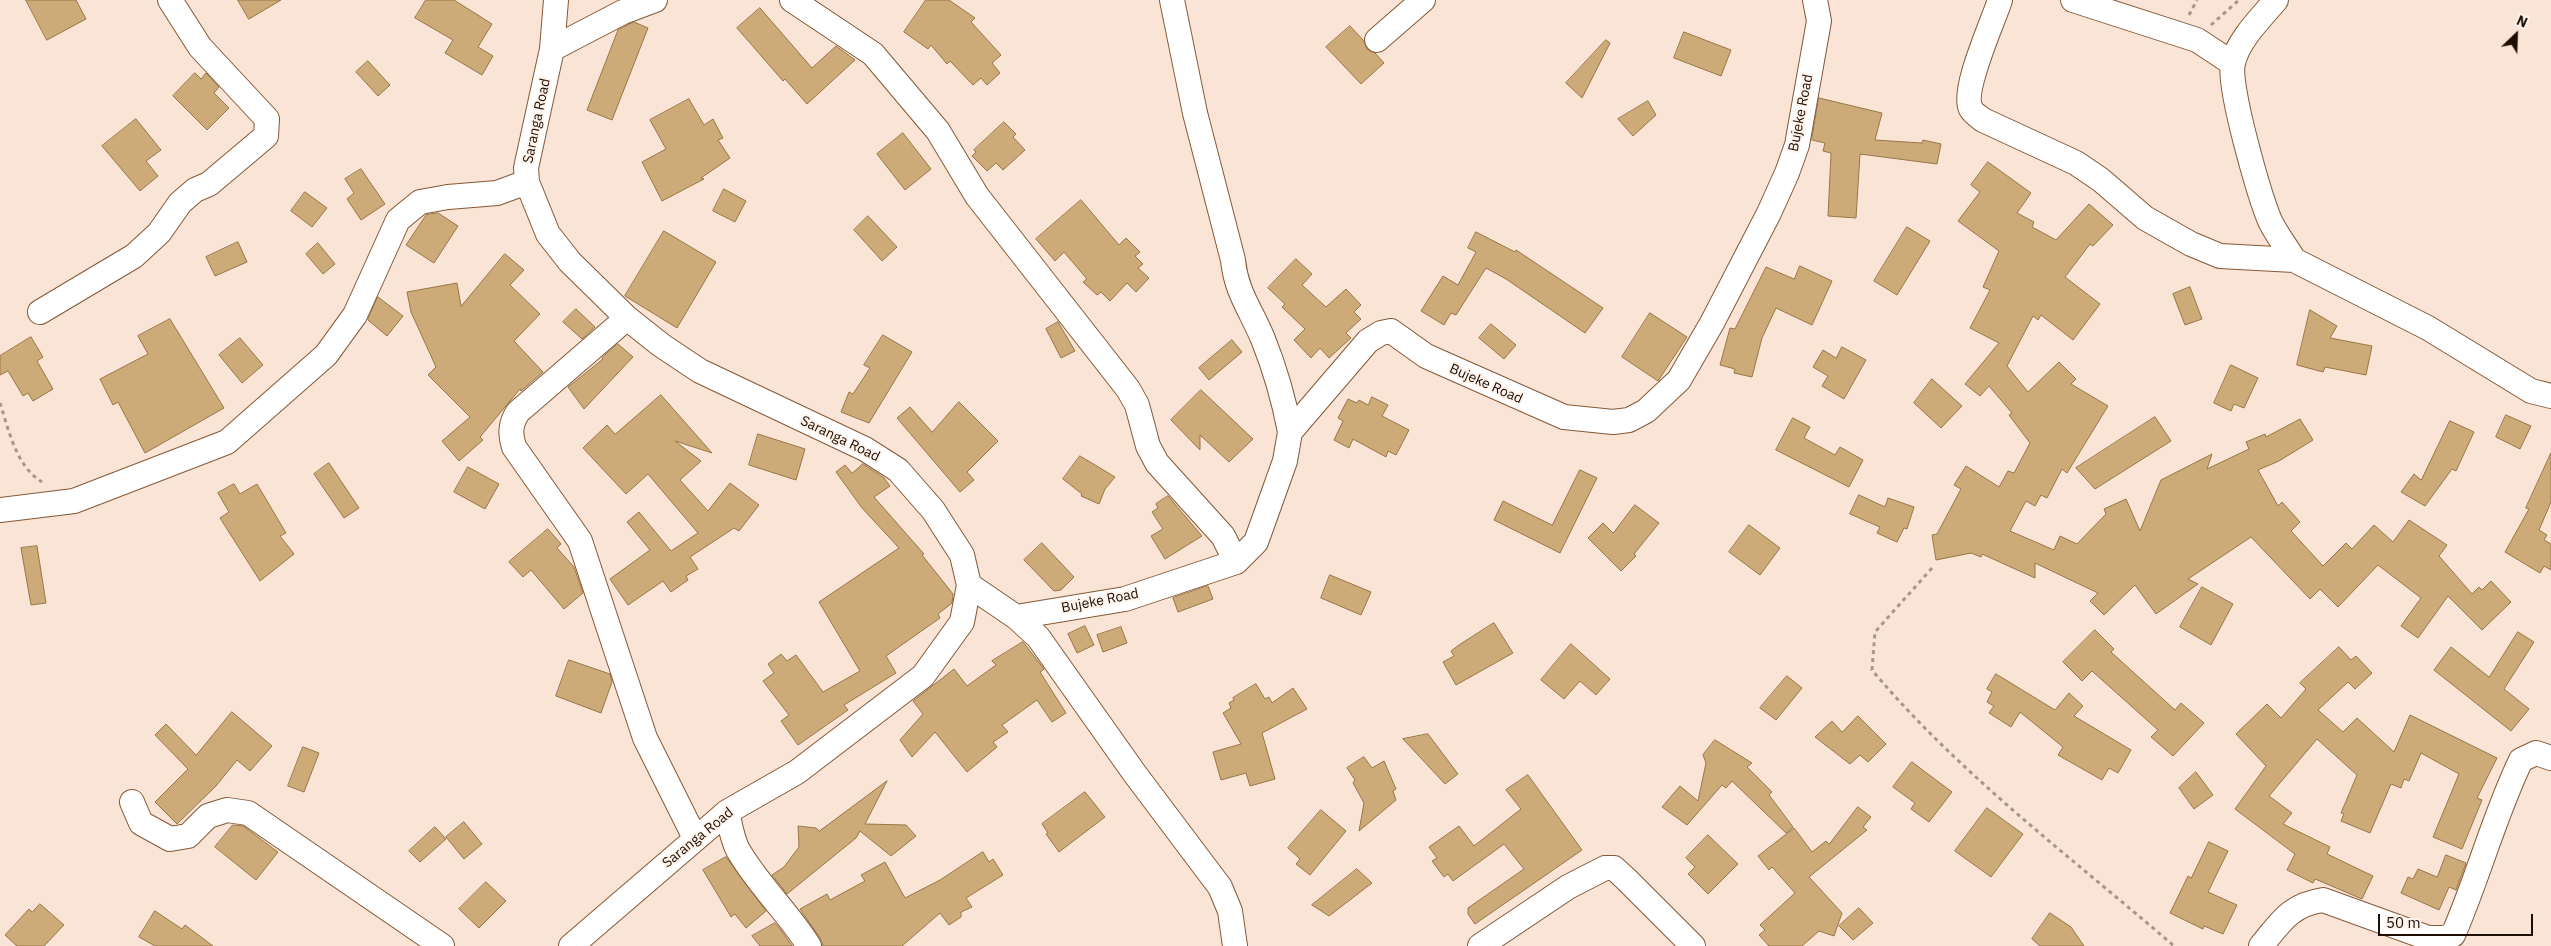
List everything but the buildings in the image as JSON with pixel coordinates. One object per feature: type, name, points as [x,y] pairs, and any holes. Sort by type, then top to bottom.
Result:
[{"type":"street","points":[[40,312],[134,256],[159,233],[180,203],[195,190],[209,184],[266,136],[267,119],[200,47],[170,0]]},
{"type":"street","name":"Saranga Road","points":[[556,0],[552,49],[526,168],[527,182],[548,234],[570,262],[627,318],[660,345],[700,370],[865,449],[898,470],[933,510],[962,555],[969,585],[962,622],[923,676],[797,772],[727,812],[570,946]]},
{"type":"street","points":[[552,49],[623,12],[655,0]]},
{"type":"street","points":[[792,0],[874,54],[938,131],[977,196],[1128,389],[1137,405],[1148,446],[1157,463],[1223,536],[1236,562]]},
{"type":"street","points":[[1172,0],[1195,113],[1233,260],[1235,281],[1263,339],[1283,397],[1290,432]]},
{"type":"street","points":[[1377,40],[1423,0]]},
{"type":"street","name":"Bujeke Road","points":[[1016,617],[1125,599],[1236,562],[1256,542],[1285,461],[1290,432],[1368,341],[1381,333],[1391,331],[1426,356],[1564,417],[1614,422],[1629,420],[1646,411],[1679,380],[1684,372],[1712,323],[1769,213],[1787,172],[1797,146],[1819,21],[1815,0]]},
{"type":"street","points":[[2000,0],[1973,75],[1968,95],[1971,110],[1983,120],[2076,163],[2145,218],[2191,244],[2220,256],[2294,260],[2428,328],[2531,391],[2551,396]]},
{"type":"street","points":[[2074,0],[2197,40],[2232,63]]},
{"type":"street","points":[[2276,0],[2241,45],[2232,63],[2232,84],[2261,195],[2271,222],[2294,260]]},
{"type":"street","points":[[0,510],[74,501],[228,442],[326,355],[354,315],[398,220],[420,202],[448,196],[497,193],[527,182]]},
{"type":"street","points":[[627,318],[518,412],[513,420],[511,438],[514,447],[580,541],[645,738],[695,838]]},
{"type":"street","points":[[969,585],[1016,617],[1038,637],[1135,774],[1220,887],[1230,911],[1236,946]]},
{"type":"street","points":[[2261,946],[2282,919],[2294,909],[2308,903],[2324,900],[2428,938],[2444,938],[2453,935],[2471,893],[2505,798],[2521,760],[2536,753],[2551,758]]},
{"type":"street","points":[[132,802],[142,823],[170,839],[188,836],[208,816],[227,810],[248,813],[442,946]]},
{"type":"street","points":[[727,812],[737,848],[768,894],[801,933],[809,946]]},
{"type":"street","points":[[1480,946],[1568,886],[1605,868],[1614,868],[1694,946]]},
{"type":"path","points":[[2197,40],[2239,0]]},
{"type":"path","points":[[0,403],[15,448],[31,475],[45,484]]},
{"type":"path","points":[[1932,568],[1875,632],[1872,670],[1910,715],[2018,813],[2174,946]]}]
